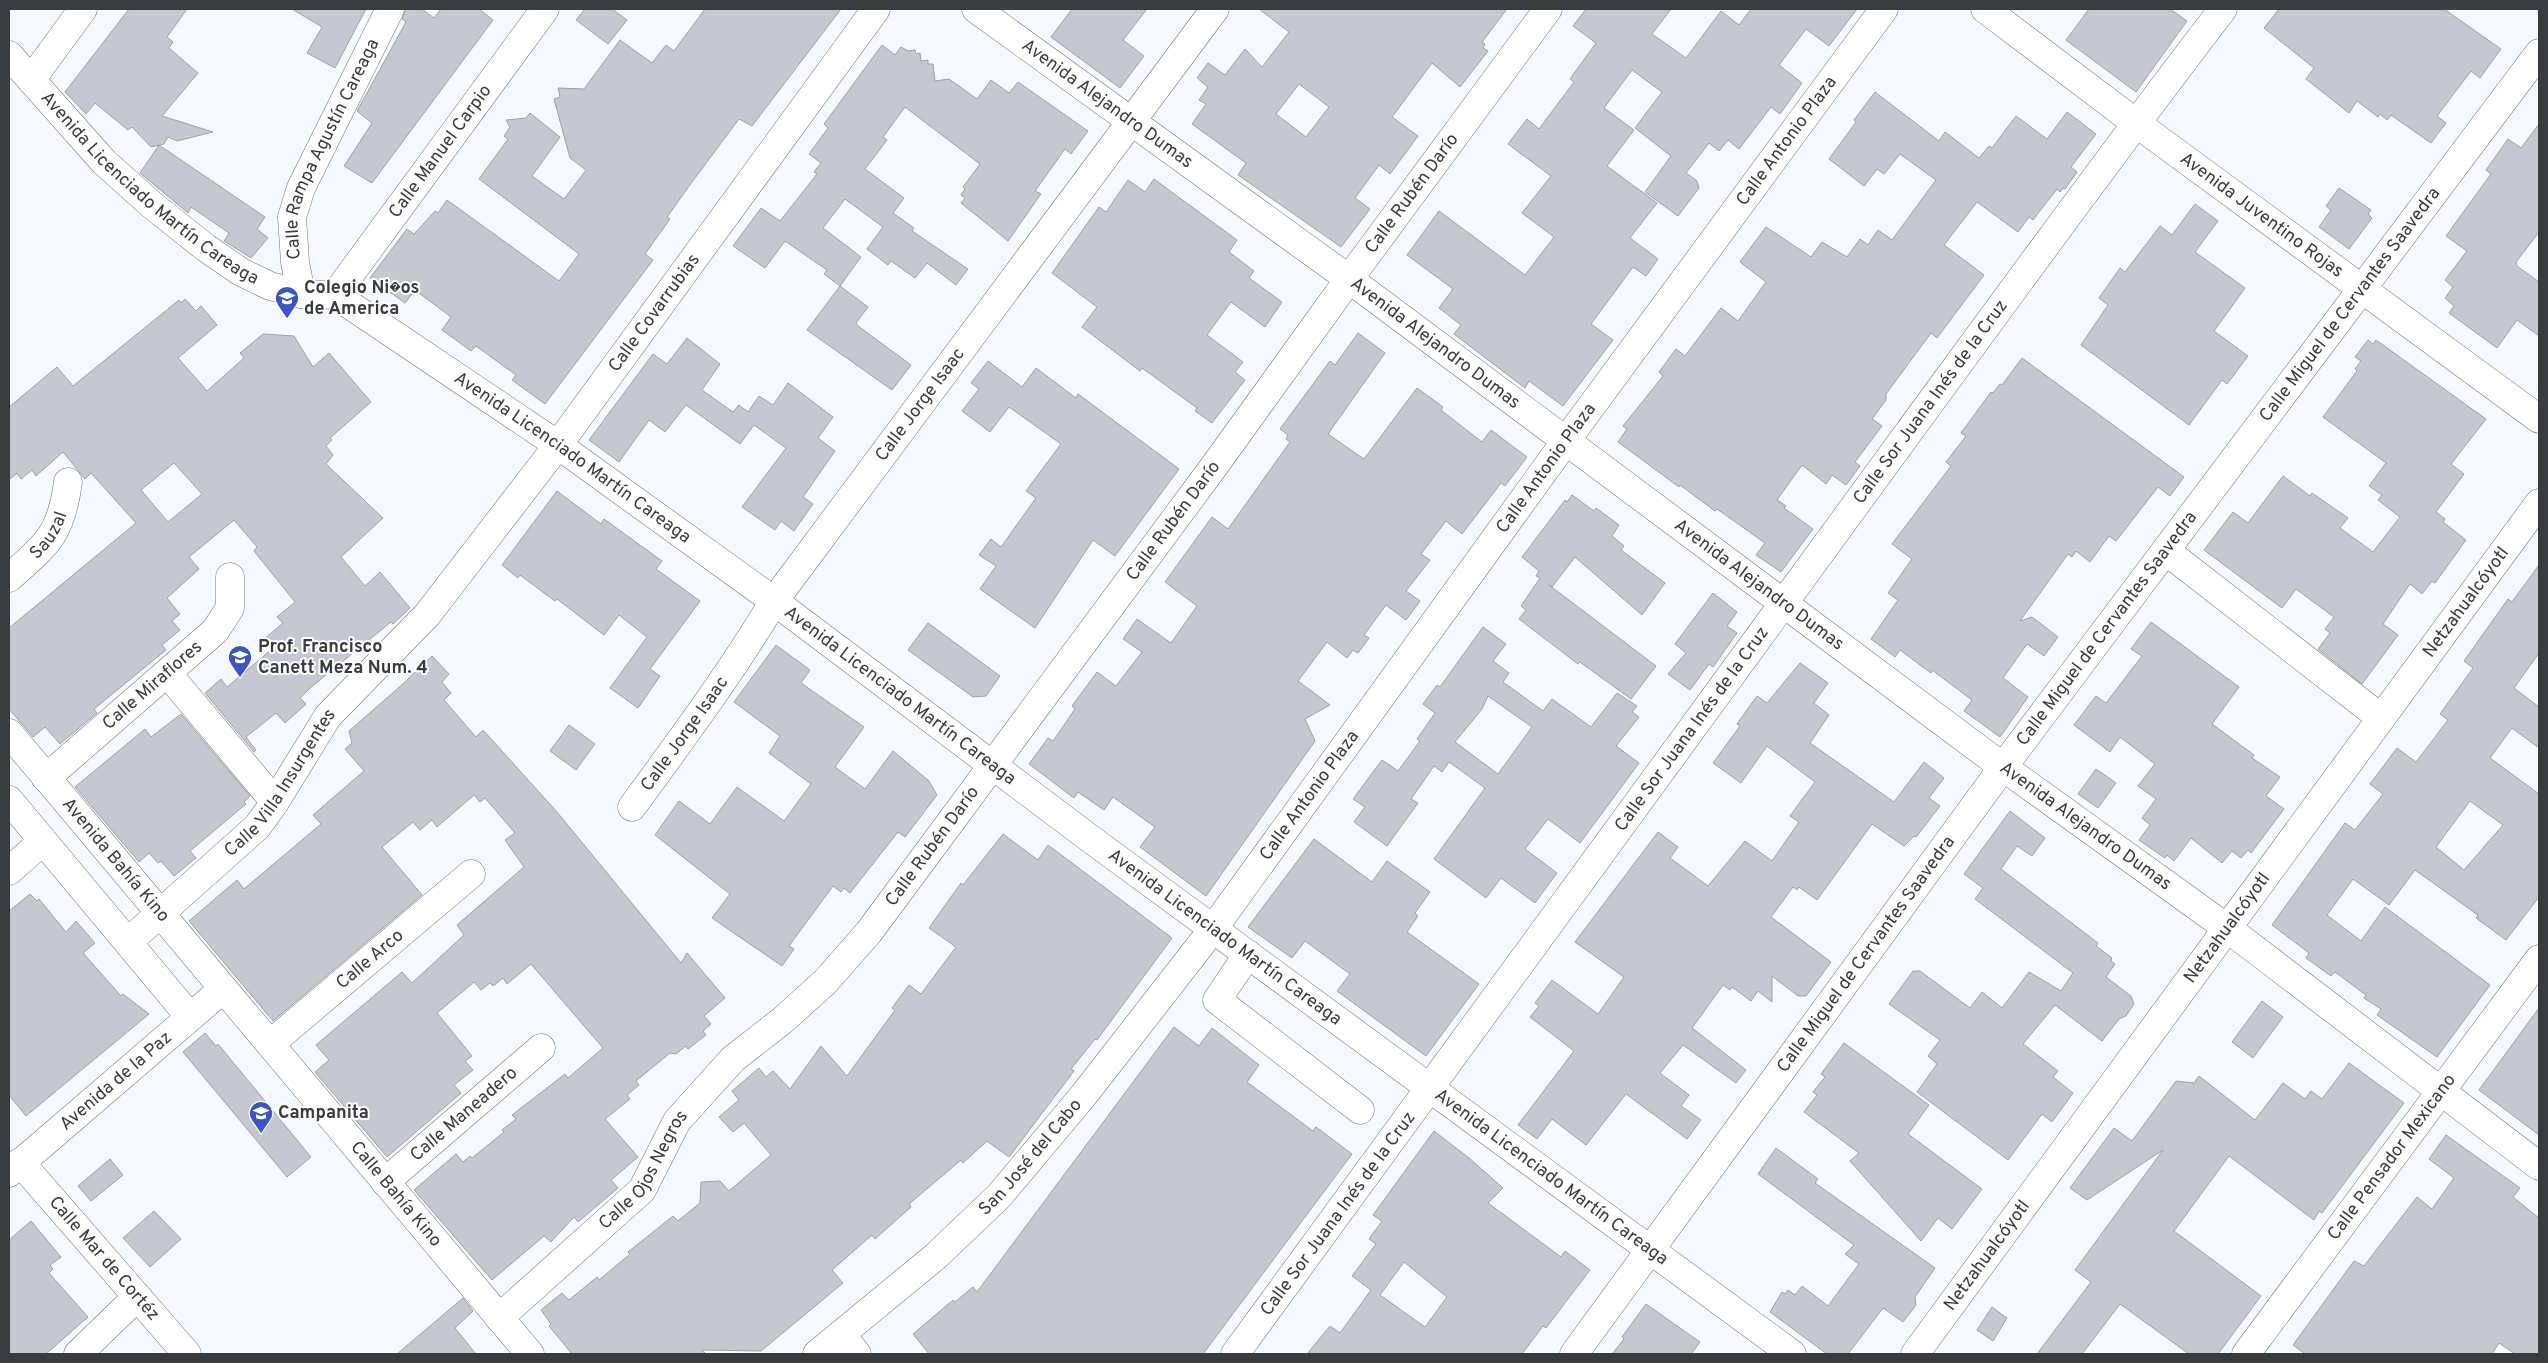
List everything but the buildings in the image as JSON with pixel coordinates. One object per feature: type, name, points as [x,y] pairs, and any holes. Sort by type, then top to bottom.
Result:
[{"type":"street","points":[[31,80],[84,9]]},
{"type":"street","name":"Calle Rampa Agustín Careaga","points":[[301,294],[295,262],[292,217],[302,188],[390,9]]},
{"type":"street","name":"Calle Manuel Carpio","points":[[335,295],[545,9]]},
{"type":"street","name":"Calle Covarrubias","points":[[427,615],[558,445],[876,9]]},
{"type":"street","name":"Avenida Alejandro Dumas","points":[[976,9],[1348,279],[2003,767],[2227,928],[2439,1092],[2539,1166]]},
{"type":"street","name":"Calle Jorge Isaac","points":[[632,807],[714,694],[774,601],[1215,9]]},
{"type":"street","name":"Calle Rubén Darío","points":[[784,1020],[825,982],[869,932],[1215,465],[1348,279],[1548,9]]},
{"type":"street","name":"Calle Antonio Plaza","points":[[1213,929],[1565,442],[1884,9]]},
{"type":"street","name":"Avenida Juventino Rojas","points":[[1985,9],[2362,290],[2539,419]]},
{"type":"street","name":"Calle Sor Juana Inés de la Cruz","points":[[1234,1354],[1432,1088],[1783,603],[2136,122],[2223,9]]},
{"type":"street","name":"Calle Miguel de Cervantes Saavedra","points":[[1574,1354],[2003,767],[2539,53]]},
{"type":"street","name":"Avenida Licenciado Martín Careaga","points":[[9,55],[104,162],[152,205],[206,248],[241,272],[270,286],[301,294],[335,295],[558,445],[774,601],[992,766],[1792,1354]]},
{"type":"street","name":"Sauzal","points":[[9,578],[45,545],[54,531],[64,511],[68,482]]},
{"type":"street","name":"Netzahualcóyotl","points":[[1915,1354],[2539,503]]},
{"type":"street","points":[[2166,551],[2381,718]]},
{"type":"street","name":"Calle Miraflores","points":[[46,778],[168,674],[215,631],[230,608],[230,577]]},
{"type":"street","name":"Calle Villa Insurgentes","points":[[128,942],[257,827],[275,802],[328,716],[427,615]]},
{"type":"street","points":[[168,674],[275,802]]},
{"type":"street","name":"Avenida Bahía Kino","points":[[9,734],[223,989]]},
{"type":"street","points":[[9,800],[190,1016]]},
{"type":"street","points":[[9,871],[43,841]]},
{"type":"street","name":"Calle Arco","points":[[270,1044],[471,874]]},
{"type":"street","name":"San José del Cabo","points":[[817,1354],[849,1344],[936,1256],[999,1196],[1083,1096],[1213,929]]},
{"type":"street","points":[[1248,954],[1217,1000],[1360,1110]]},
{"type":"street","name":"Calle Pensador Mexicano","points":[[2246,1354],[2539,959]]},
{"type":"street","name":"Calle Bahía Kino","points":[[223,989],[530,1354]]},
{"type":"street","name":"Avenida de la Paz","points":[[14,1167],[223,989]]},
{"type":"street","name":"Calle Ojos Negros","points":[[499,1318],[642,1190],[677,1121],[733,1059],[784,1020]]},
{"type":"street","name":"Calle Maneadero","points":[[385,1182],[541,1048]]},
{"type":"street","name":"Calle Mar de Cortéz","points":[[14,1167],[137,1297],[186,1354]]},
{"type":"street","points":[[78,1354],[137,1297]]},
{"type":"place","name":"Colegio Ni�os de America","points":[[287,319]]},
{"type":"place","name":"Prof. Francisco Canett Meza Num. 4","points":[[240,678]]},
{"type":"place","name":"Campanita","points":[[261,1134]]}]
